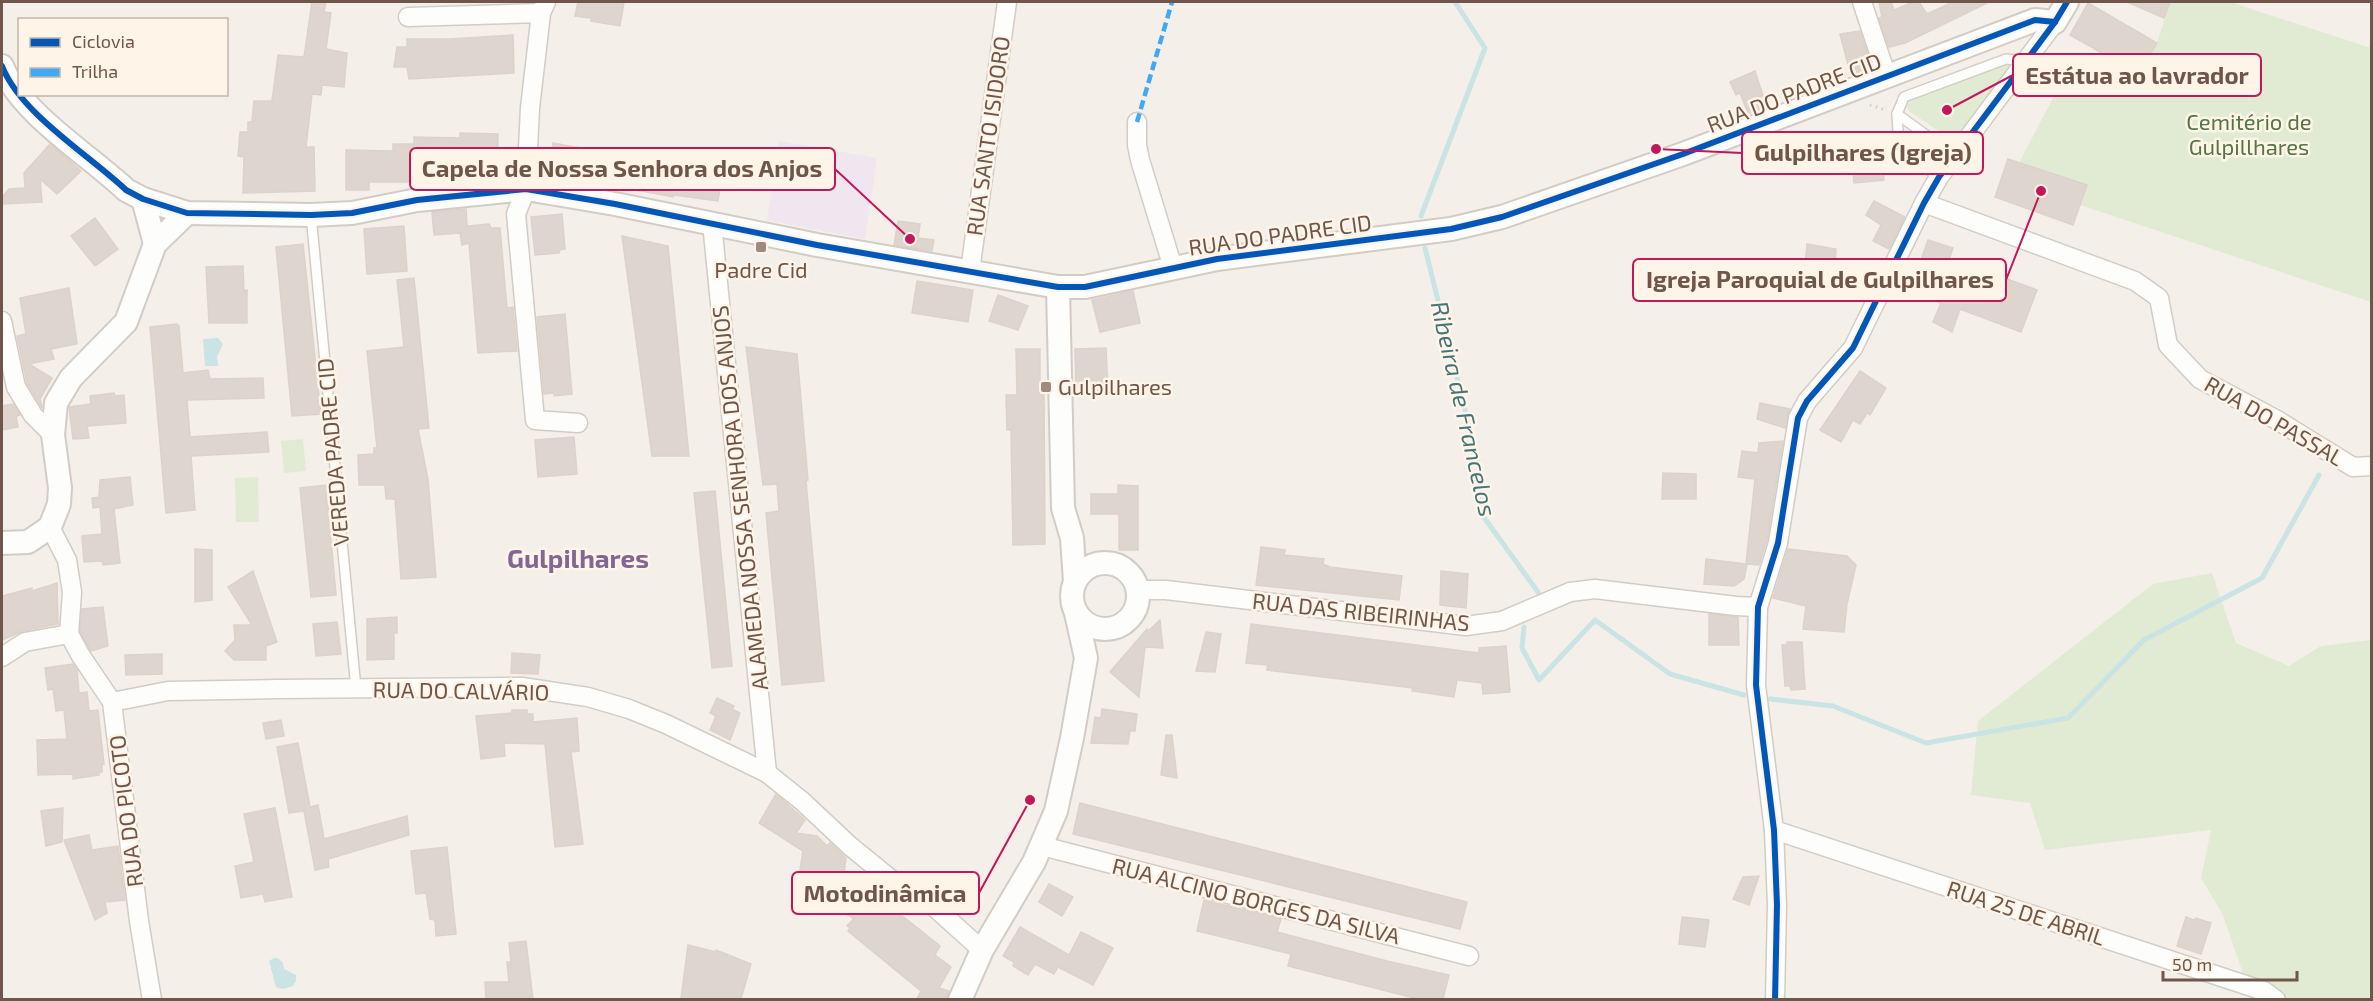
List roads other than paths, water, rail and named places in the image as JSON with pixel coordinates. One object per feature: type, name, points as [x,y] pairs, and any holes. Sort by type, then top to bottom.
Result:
[{"type":"street","name":"RUA SANTO ISIDORO","points":[[970,271],[1007,2]]},
{"type":"street","points":[[1862,2],[1887,77]]},
{"type":"street","points":[[1775,999],[1777,905],[1774,830],[1756,685],[1758,607],[1778,543],[1798,418],[1807,401],[1853,348],[1939,177],[2055,22],[2067,2]]},
{"type":"street","points":[[408,16],[543,7],[530,108],[526,189],[516,214],[535,420],[578,423]]},
{"type":"street","name":"RUA DO PADRE CID","points":[[20,96],[28,106],[126,190],[143,199],[187,213],[311,215],[352,213],[417,200],[526,189],[712,222],[817,245],[1058,287],[1085,287],[1217,259],[1451,229],[1502,218],[1589,189],[2035,20],[2055,22]]},
{"type":"street","name":"RUA DO PADRE CID","points":[[2,66],[8,82],[18,94]]},
{"type":"street","points":[[1137,123],[1140,160],[1173,268]]},
{"type":"street","points":[[143,199],[155,244]]},
{"type":"street","name":"RUA DO PASSAL","points":[[1924,203],[2135,281],[2159,298],[2168,345],[2200,379],[2277,420],[2353,467],[2372,466]]},
{"type":"street","points":[[2,543],[28,542],[50,527],[59,504],[60,488],[53,435],[56,403],[71,378],[126,322],[155,244],[187,213]]},
{"type":"street","name":"ALAMEDA NOSSA SENHORA DOS ANJOS","points":[[712,222],[767,773]]},
{"type":"street","points":[[1058,287],[1063,508],[1072,538],[1075,582]]},
{"type":"street","points":[[2,321],[16,387],[33,415],[53,435]]},
{"type":"street","points":[[2,657],[25,642],[69,634],[72,592],[66,560],[50,527]]},
{"type":"street","points":[[1072,538],[1109,564]]},
{"type":"street","points":[[960,999],[982,950],[1042,846],[1058,800],[1086,658],[1072,592],[1075,582],[1089,567],[1099,564],[1119,566],[1135,580],[1138,590],[1136,611],[1130,619],[1111,629],[1086,658]]},
{"type":"street","name":"RUA DAS RIBEIRINHAS","points":[[1138,590],[1166,590],[1466,627],[1502,621],[1570,592],[1595,589],[1758,607]]},
{"type":"street","points":[[1076,613],[1091,627],[1111,629]]},
{"type":"street","name":"RUA DO PICOTO","points":[[69,634],[112,702],[139,921],[152,999]]},
{"type":"street","name":"RUA DO CALVÁRIO","points":[[112,702],[168,691],[522,687],[588,697],[629,709],[666,724],[767,773],[858,853],[893,880],[932,905],[982,950]]},
{"type":"street","name":"RUA 25 DE ABRIL","points":[[1774,830],[2264,991],[2276,999]]},
{"type":"street","name":"RUA ALCINO BORGES DA SILVA","points":[[1042,846],[1469,956]]},
{"type":"lane","points":[[1939,177],[1899,149],[1897,114],[1904,97],[2006,59],[2026,61]]},
{"type":"lane","points":[[1897,114],[1955,156]]},
{"type":"lane","name":"VEREDA PADRE CID","points":[[311,215],[356,689]]},
{"type":"water","points":[[218,338],[223,344],[217,357],[218,366],[205,366],[203,339]]},
{"type":"water","points":[[278,958],[283,963],[284,969],[296,975],[293,986],[283,989],[276,987],[269,961]]},
{"type":"waterway","name":"Ribeira de Francelos","points":[[1421,216],[1485,48],[1455,2]]},
{"type":"waterway","name":"Ribeira de Francelos","points":[[1425,248],[1482,479],[1483,516],[1538,592]]},
{"type":"waterway","name":"Ribeira de Francelos","points":[[1770,699],[1833,706],[1926,743],[2068,718],[2144,640],[2262,578],[2319,475]]},
{"type":"waterway","name":"Ribeira de Francelos","points":[[1524,627],[1522,648],[1539,680],[1595,620],[1670,674],[1744,695]]},
{"type":"place","name":"Estátua ao lavrador","points":[[1947,110]]},
{"type":"place","name":"Gulpilhares (Igreja)","points":[[1656,149]]},
{"type":"place","name":"Igreja Paroquial de Gulpilhares","points":[[2041,191]]},
{"type":"place","name":"Capela de Nossa Senhora dos Anjos","points":[[910,239]]},
{"type":"place","name":"Padre Cid","points":[[761,247]]},
{"type":"place","name":"Gulpilhares","points":[[1046,387]]},
{"type":"place","name":"Motodinâmica","points":[[1030,800]]},
{"type":"district","name":"Gulpilhares","points":[[578,559]]},
{"type":"park label","name":"Cemitério de Gulpillhares","points":[[2249,134]]}]
